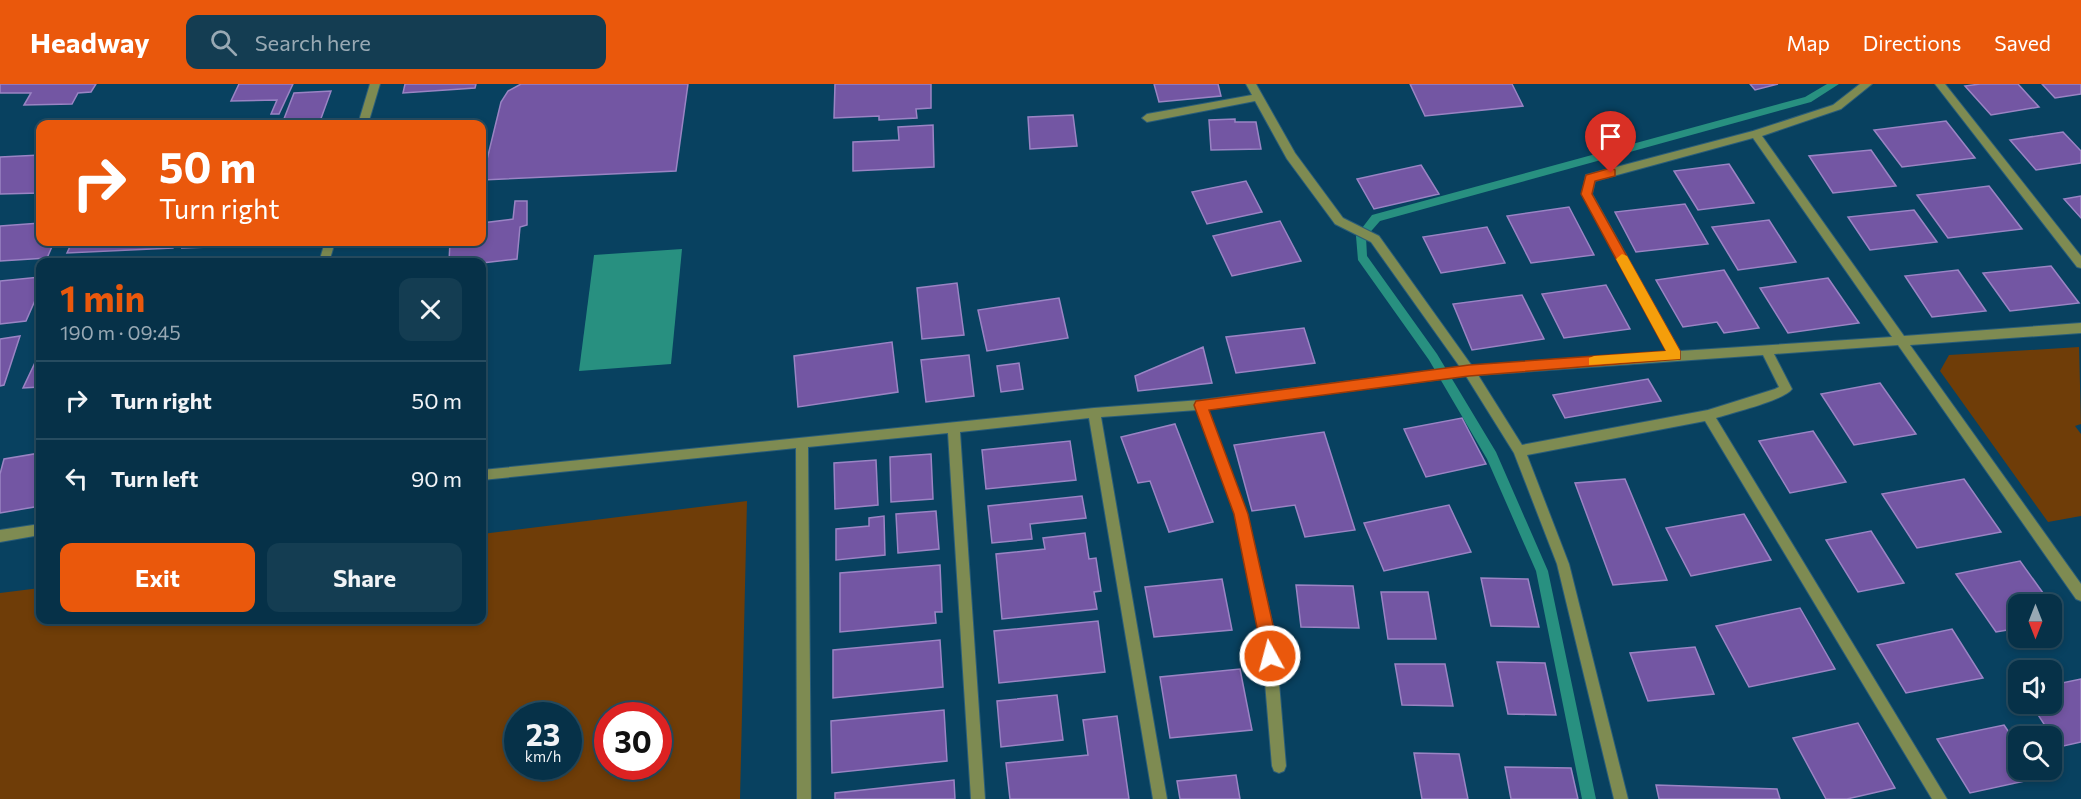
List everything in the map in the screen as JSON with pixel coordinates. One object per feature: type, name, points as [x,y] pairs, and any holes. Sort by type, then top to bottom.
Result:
[{"type":"street","points":[[364,120],[375,84]]},
{"type":"street","points":[[1251,84],[1292,156],[1339,221],[1375,239],[1469,371],[1519,451],[1563,564],[1621,799]]},
{"type":"street","points":[[1676,355],[1587,194],[1590,178],[1755,134],[1838,107],[1867,84]]},
{"type":"street","points":[[1940,84],[2081,264]]},
{"type":"street","points":[[1147,118],[1258,97]]},
{"type":"street","points":[[1755,134],[2081,595]]},
{"type":"street","points":[[486,475],[1094,413],[1201,405],[1469,371],[2081,328]]},
{"type":"street","points":[[1519,451],[1708,415],[1779,393],[1786,389],[1767,351]]},
{"type":"street","points":[[1201,405],[1241,514],[1268,634],[1279,766]]},
{"type":"street","points":[[1094,413],[1160,799]]},
{"type":"street","points":[[1708,415],[1940,799]]},
{"type":"street","points":[[954,427],[978,799]]},
{"type":"street","points":[[802,443],[804,799]]},
{"type":"street","points":[[0,536],[36,531]]},
{"type":"shaded area","points":[[682,249],[671,364],[579,371],[594,255]]},
{"type":"shaded area","points":[[2079,347],[2081,424],[2075,426],[2081,434],[2081,516],[2048,522],[1940,371],[1949,355]]},
{"type":"shaded area","points":[[747,501],[740,799],[0,799],[0,593],[36,588],[36,624],[486,624],[486,534]]},
{"type":"building","points":[[0,84],[96,84],[91,92],[78,93],[72,104],[24,105],[31,93],[0,93]]},
{"type":"building","points":[[239,84],[293,84],[279,114],[271,114],[277,100],[231,101]]},
{"type":"building","points":[[405,84],[476,84],[475,88],[403,93]]},
{"type":"building","points":[[521,84],[688,84],[676,171],[486,180],[486,164],[501,102],[508,91]]},
{"type":"building","points":[[835,84],[931,84],[931,108],[916,109],[917,118],[879,120],[879,116],[834,118]]},
{"type":"building","points":[[1154,84],[1218,84],[1221,96],[1159,102]]},
{"type":"building","points":[[1410,84],[1512,84],[1523,106],[1425,116]]},
{"type":"building","points":[[1750,84],[1778,84],[1755,90]]},
{"type":"building","points":[[2018,84],[2039,107],[1991,115],[1965,86]]},
{"type":"building","points":[[2042,84],[2081,84],[2081,94],[2055,98]]},
{"type":"building","points":[[331,91],[320,120],[284,120],[294,93]]},
{"type":"building","points":[[1073,115],[1077,146],[1030,149],[1028,117]]},
{"type":"building","points":[[1235,119],[1235,122],[1256,122],[1261,149],[1211,150],[1209,120]]},
{"type":"building","points":[[1946,121],[1975,158],[1902,167],[1874,130]]},
{"type":"building","points":[[933,125],[934,167],[853,171],[853,142],[899,140],[898,127]]},
{"type":"building","points":[[2063,132],[2081,151],[2081,163],[2036,170],[2010,140]]},
{"type":"building","points":[[1871,150],[1896,186],[1833,193],[1809,156]]},
{"type":"building","points":[[36,155],[36,193],[0,194],[0,157]]},
{"type":"building","points":[[1729,164],[1754,203],[1698,210],[1674,171]]},
{"type":"building","points":[[1421,165],[1439,194],[1374,209],[1357,179]]},
{"type":"building","points":[[1246,181],[1262,212],[1207,224],[1192,192]]},
{"type":"building","points":[[1989,186],[2022,229],[1948,238],[1917,195]]},
{"type":"building","points":[[2081,196],[2081,218],[2064,199]]},
{"type":"building","points":[[515,201],[527,201],[527,225],[520,227],[517,259],[486,263],[486,258],[449,258],[450,246],[486,246],[486,222],[513,219]]},
{"type":"building","points":[[1685,204],[1708,244],[1636,252],[1615,212]]},
{"type":"building","points":[[1569,207],[1594,255],[1531,263],[1507,216]]},
{"type":"building","points":[[1914,210],[1937,242],[1870,250],[1848,217]]},
{"type":"building","points":[[1769,220],[1796,262],[1738,270],[1712,227]]},
{"type":"building","points":[[1280,221],[1301,261],[1232,276],[1213,236]]},
{"type":"building","points":[[36,223],[36,246],[52,246],[47,258],[0,261],[0,226]]},
{"type":"building","points":[[1487,227],[1505,263],[1441,273],[1423,237]]},
{"type":"building","points":[[70,246],[174,246],[173,248],[67,253]]},
{"type":"building","points":[[183,246],[239,246],[182,248]]},
{"type":"building","points":[[2051,266],[2079,303],[2010,311],[1983,273]]},
{"type":"building","points":[[1724,270],[1759,328],[1724,333],[1717,322],[1683,327],[1656,280]]},
{"type":"building","points":[[1958,270],[1986,311],[1932,317],[1905,276]]},
{"type":"building","points":[[36,277],[36,298],[26,321],[0,324],[0,281]]},
{"type":"building","points":[[1828,278],[1859,323],[1788,333],[1760,288]]},
{"type":"building","points":[[957,283],[964,335],[922,339],[917,288]]},
{"type":"building","points":[[1606,285],[1630,329],[1564,338],[1542,294]]},
{"type":"building","points":[[1522,295],[1544,339],[1472,350],[1453,304]]},
{"type":"building","points":[[1059,298],[1068,338],[987,351],[978,310]]},
{"type":"building","points":[[1304,328],[1315,363],[1236,373],[1226,337]]},
{"type":"building","points":[[20,336],[4,385],[0,386],[0,339]]},
{"type":"building","points":[[892,342],[898,392],[798,407],[794,356]]},
{"type":"building","points":[[1203,347],[1212,383],[1138,391],[1135,376]]},
{"type":"building","points":[[969,355],[974,396],[926,402],[921,360]]},
{"type":"building","points":[[36,360],[36,387],[23,388]]},
{"type":"building","points":[[1019,363],[1023,389],[1001,392],[997,366]]},
{"type":"building","points":[[1648,379],[1661,401],[1565,418],[1553,395]]},
{"type":"building","points":[[1880,383],[1916,434],[1854,445],[1821,394]]},
{"type":"building","points":[[1462,418],[1486,464],[1426,477],[1404,429]]},
{"type":"building","points":[[1175,424],[1213,522],[1169,532],[1150,481],[1138,483],[1121,437]]},
{"type":"building","points":[[1813,431],[1846,482],[1790,493],[1759,441]]},
{"type":"building","points":[[1324,432],[1355,530],[1305,537],[1295,505],[1252,511],[1234,445]]},
{"type":"building","points":[[1070,441],[1076,480],[986,489],[982,450]]},
{"type":"building","points":[[36,454],[36,507],[0,513],[0,474],[4,459]]},
{"type":"building","points":[[931,454],[933,499],[891,502],[890,457]]},
{"type":"building","points":[[876,460],[878,505],[835,509],[834,463]]},
{"type":"building","points":[[1625,479],[1667,580],[1613,585],[1575,483]]},
{"type":"building","points":[[1964,479],[2001,532],[1917,548],[1882,494]]},
{"type":"building","points":[[1082,496],[1086,518],[1030,524],[1032,539],[992,543],[988,506]]},
{"type":"building","points":[[1449,505],[1471,552],[1384,571],[1364,523]]},
{"type":"building","points":[[936,511],[939,549],[898,553],[896,514]]},
{"type":"building","points":[[1744,514],[1771,560],[1691,576],[1666,528]]},
{"type":"building","points":[[884,516],[885,555],[836,560],[836,529],[869,526],[869,518]]},
{"type":"building","points":[[1871,531],[1904,583],[1858,592],[1826,540]]},
{"type":"building","points":[[1085,533],[1089,559],[1096,558],[1101,591],[1094,592],[1097,609],[1002,619],[996,554],[1045,549],[1043,538]]},
{"type":"building","points":[[2020,561],[2044,594],[2008,594],[2008,630],[1996,632],[1956,574]]},
{"type":"building","points":[[940,565],[942,612],[935,612],[936,623],[840,632],[840,573]]},
{"type":"building","points":[[1481,578],[1528,579],[1539,627],[1491,626]]},
{"type":"building","points":[[1222,579],[1232,630],[1154,637],[1145,587]]},
{"type":"building","points":[[1296,585],[1353,586],[1359,628],[1301,627]]},
{"type":"building","points":[[1381,592],[1428,592],[1436,639],[1388,639]]},
{"type":"building","points":[[1800,608],[1835,669],[1749,687],[1716,626]]},
{"type":"building","points":[[1098,621],[1105,672],[999,683],[994,631]]},
{"type":"building","points":[[1952,629],[1983,678],[1906,693],[1877,645]]},
{"type":"building","points":[[940,640],[943,687],[833,698],[833,650]]},
{"type":"building","points":[[1695,647],[1714,694],[1648,701],[1630,653]]},
{"type":"building","points":[[1497,662],[1545,663],[1556,715],[1508,714]]},
{"type":"building","points":[[1395,664],[1445,664],[1453,706],[1402,705]]},
{"type":"building","points":[[1240,669],[1252,730],[1170,738],[1160,677]]},
{"type":"building","points":[[2081,679],[2081,742],[2062,746],[2062,726],[2045,726],[2038,714],[2062,714],[2062,683]]},
{"type":"building","points":[[1057,695],[1063,740],[1001,747],[997,701]]},
{"type":"building","points":[[944,710],[947,761],[832,773],[831,721]]},
{"type":"building","points":[[1117,716],[1129,799],[1010,799],[1006,763],[1088,755],[1083,720]]},
{"type":"building","points":[[1858,723],[1895,788],[1847,799],[1826,799],[1793,738]]},
{"type":"building","points":[[2004,725],[2008,731],[2008,780],[2030,780],[1970,793],[1937,739]]},
{"type":"building","points":[[1414,753],[1459,754],[1468,799],[1422,799]]},
{"type":"building","points":[[1505,767],[1571,768],[1578,799],[1511,799]]},
{"type":"building","points":[[1236,775],[1240,799],[1180,799],[1177,781]]},
{"type":"building","points":[[954,780],[955,799],[835,799],[835,793]]},
{"type":"building","points":[[1656,785],[1777,789],[1780,799],[1659,799]]},
{"type":"waterway","points":[[1589,799],[1542,571],[1492,456],[1433,357],[1362,257],[1361,236],[1376,218],[1808,100],[1834,84]]},
{"type":"slow traffic","points":[[1594,361],[1676,355],[1622,259]]},
{"type":"route","points":[[1270,656],[1268,634],[1241,514],[1201,405],[1308,393],[1431,375],[1676,355],[1587,194],[1590,178],[1611,173]]}]
